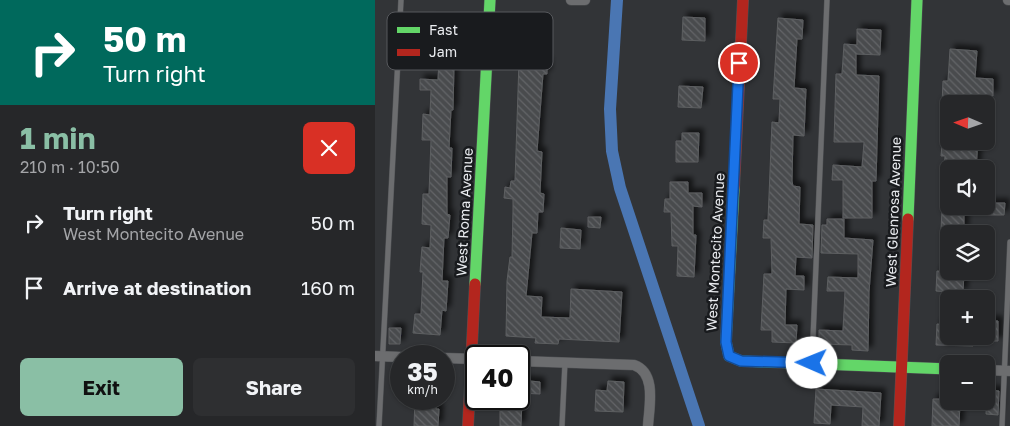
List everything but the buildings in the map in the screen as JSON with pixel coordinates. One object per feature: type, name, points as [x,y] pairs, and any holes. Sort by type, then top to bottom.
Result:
[{"type":"street","points":[[571,0],[585,0]]},
{"type":"street","name":"West Montecito Avenue","points":[[743,0],[726,342],[729,356],[741,361],[812,363]]},
{"type":"street","name":"West Glenrosa Avenue","points":[[899,426],[917,0]]},
{"type":"street","name":"West Roma Avenue","points":[[475,345],[487,70]]},
{"type":"street","points":[[530,361],[634,365],[646,373],[650,390],[648,426]]},
{"type":"street","points":[[812,363],[940,369]]},
{"type":"street","name":"West Roma Avenue","points":[[468,426],[469,410]]},
{"type":"lane","points":[[812,363],[827,0]]},
{"type":"lane","points":[[379,426],[379,356],[397,70]]},
{"type":"lane","points":[[1002,426],[1007,371],[1010,242]]},
{"type":"lane","points":[[562,426],[565,362]]},
{"type":"waterway","points":[[617,0],[610,109],[612,151],[620,188],[699,426]]},
{"type":"traffic: fast","points":[[489,12],[490,0]]},
{"type":"traffic: fast","points":[[908,219],[917,0]]},
{"type":"traffic: fast","points":[[475,284],[486,70]]},
{"type":"traffic: fast","points":[[734,188],[726,342],[729,356],[741,361],[940,369]]},
{"type":"traffic: jam","points":[[734,188],[743,0]]},
{"type":"traffic: jam","points":[[899,426],[908,219]]},
{"type":"traffic: jam","points":[[468,426],[475,284]]},
{"type":"route","points":[[739,63],[726,342],[729,356],[741,361],[812,363]]}]
